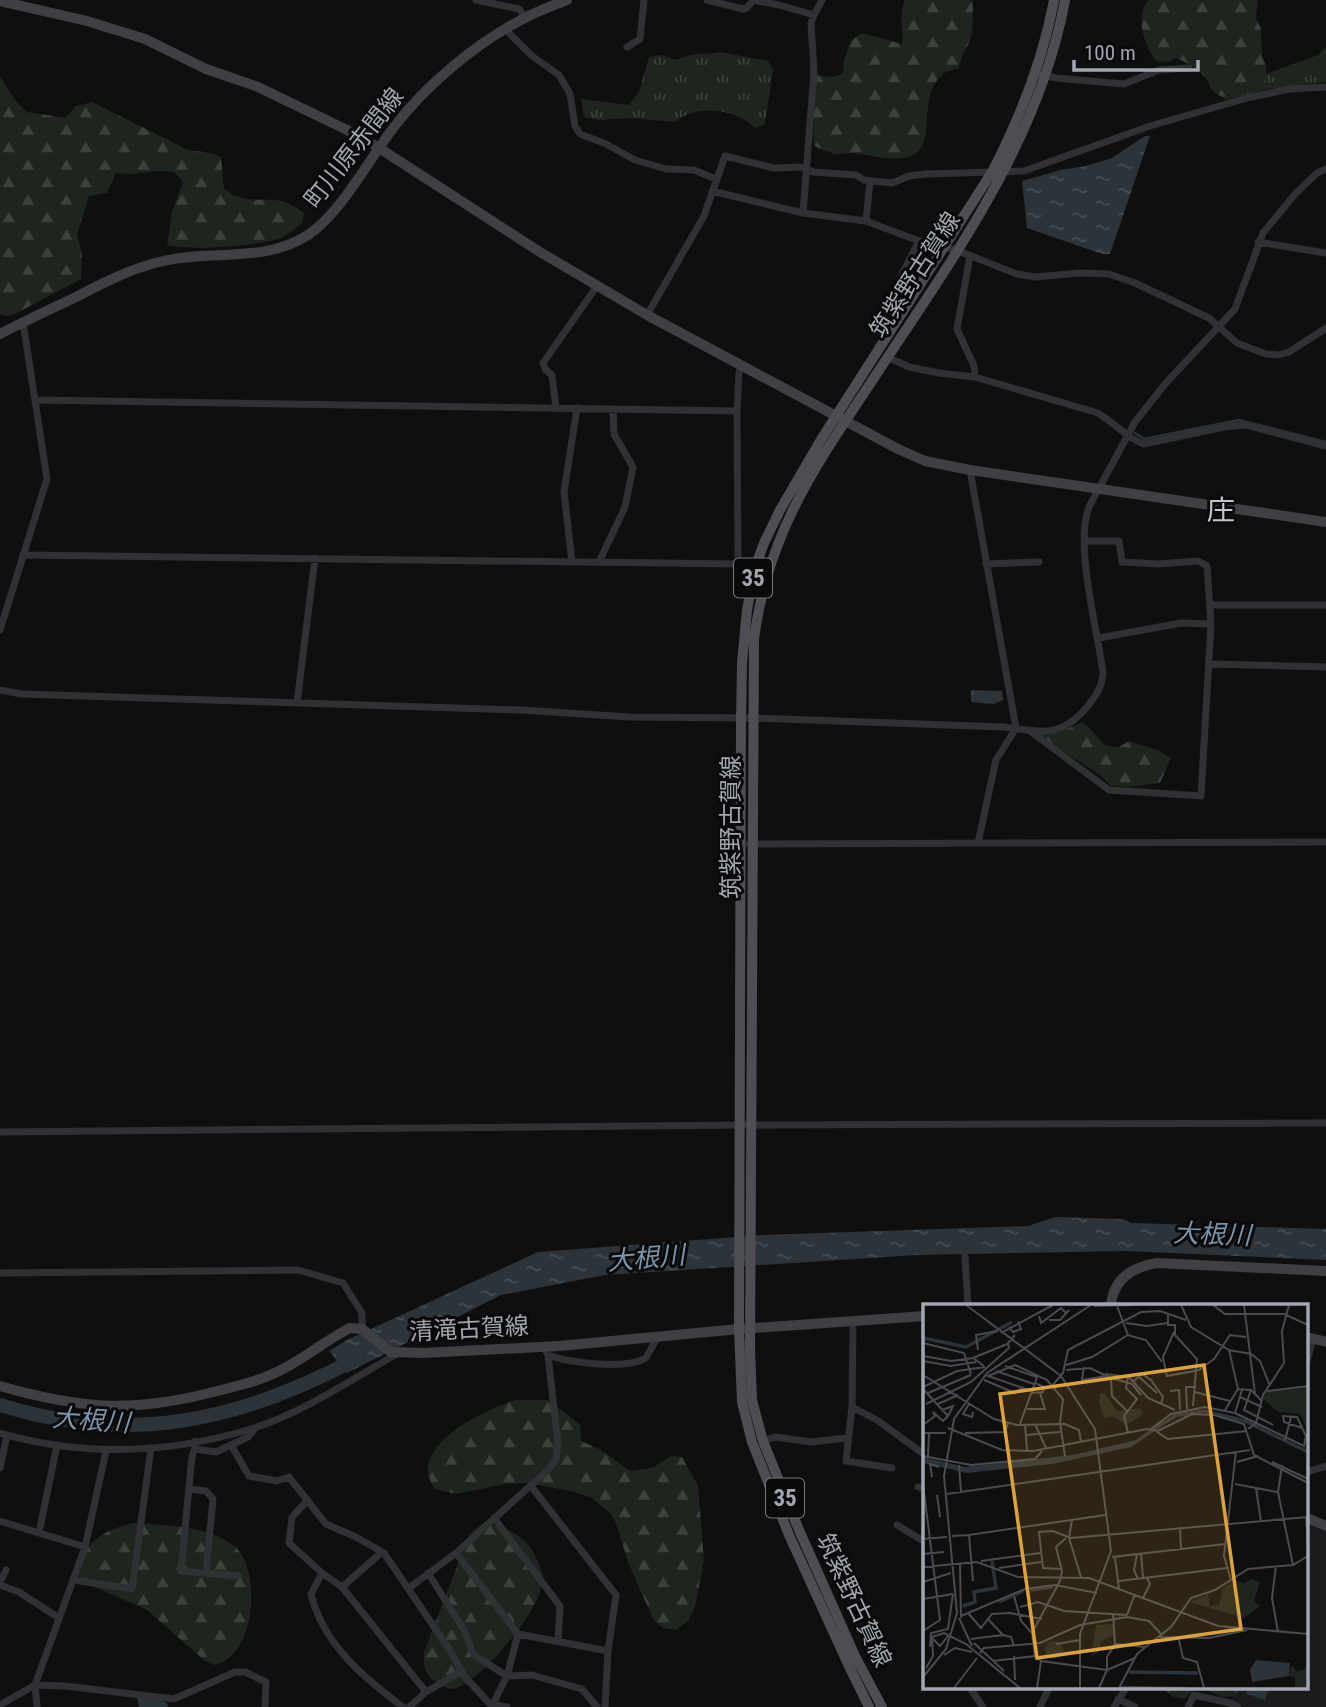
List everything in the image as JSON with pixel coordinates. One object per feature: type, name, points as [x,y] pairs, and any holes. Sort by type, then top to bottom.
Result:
[{"type":"main road","name":"町川原赤間線","points":[[0,334],[145,265],[196,256],[258,253],[294,243],[319,227],[331,215],[422,94],[505,29],[566,0]]},
{"type":"main road","name":"筑紫野古賀線","points":[[747,718],[757,612],[769,565],[789,514],[841,418],[887,357],[951,249],[992,172],[1040,74],[1054,0]]},
{"type":"main road","name":"筑紫野古賀線","points":[[869,1707],[789,1535],[752,1443],[742,1402],[746,1232],[747,718],[744,636],[755,568],[780,510],[841,418],[918,290],[951,249],[1005,172],[1065,0]]},
{"type":"main road","points":[[0,1],[87,21],[145,39],[206,69],[258,87],[379,148],[488,219],[647,315],[925,461],[970,470],[1326,522]]},
{"type":"main road","points":[[1111,1304],[1116,1284],[1124,1275],[1146,1265],[1326,1271]]},
{"type":"main road","name":"清滝古賀線","points":[[364,1330],[394,1353],[546,1351],[744,1328],[923,1316]]},
{"type":"main road","points":[[0,1386],[98,1407],[173,1402],[251,1382],[306,1357],[350,1328],[364,1330]]},
{"type":"main road","name":"筑紫野古賀線","points":[[744,1328],[752,1400],[762,1441],[855,1656],[882,1707]]},
{"type":"main road","points":[[1310,1338],[1326,1342]]},
{"type":"main road","points":[[1308,1518],[1326,1526]]},
{"type":"street","points":[[476,0],[519,9],[525,18]]},
{"type":"street","points":[[627,47],[640,39],[644,0]]},
{"type":"street","points":[[707,0],[743,9],[753,0],[814,15]]},
{"type":"street","points":[[803,213],[814,72],[811,23],[822,0]]},
{"type":"street","points":[[505,29],[532,57],[559,75],[570,94],[575,126],[580,134],[635,160],[666,169],[694,170],[716,179]]},
{"type":"street","points":[[1040,74],[1124,84],[1159,70],[1189,68]]},
{"type":"street","points":[[647,315],[704,216],[725,156],[775,168],[804,167],[892,183],[909,176],[926,174],[1024,171],[1150,126],[1247,98],[1289,89],[1326,87]]},
{"type":"street","points":[[0,691],[21,694],[521,710],[630,717],[747,718],[1029,730],[1062,729],[1074,721],[1102,686],[1103,673],[1084,541],[1087,512],[1135,422],[1165,384],[1235,309],[1263,233],[1295,194],[1317,173],[1326,169]]},
{"type":"street","points":[[866,221],[870,181]]},
{"type":"street","points":[[712,191],[803,213],[866,221],[1017,274],[1035,277],[1080,272],[1109,274],[1135,283],[1209,318],[1237,343],[1266,354],[1279,355],[1289,352],[1326,328]]},
{"type":"street","points":[[918,290],[900,278],[919,241]]},
{"type":"street","points":[[1258,242],[1326,253]]},
{"type":"street","points":[[970,256],[957,329],[974,366],[975,377]]},
{"type":"street","points":[[556,408],[552,375],[543,363],[597,286]]},
{"type":"street","points":[[0,630],[47,479],[23,322]]},
{"type":"street","points":[[887,357],[909,367],[975,377],[1098,413],[1114,422],[1137,442],[1144,444],[1246,425],[1326,446]]},
{"type":"street","points":[[738,564],[737,411],[738,373],[741,364]]},
{"type":"street","points":[[36,400],[737,411]]},
{"type":"street","points":[[572,562],[564,492],[577,408]]},
{"type":"street","points":[[599,562],[625,507],[633,467],[614,434],[613,410]]},
{"type":"street","points":[[970,470],[1016,728],[996,760],[978,843]]},
{"type":"street","points":[[1029,730],[1109,790],[1201,796],[1211,624],[1209,570],[1198,561],[1158,564],[1122,562],[1119,541],[1084,541]]},
{"type":"street","points":[[23,555],[738,564],[755,568]]},
{"type":"street","points":[[297,702],[315,558]]},
{"type":"street","points":[[986,564],[1039,562]]},
{"type":"street","points":[[1210,604],[1326,605]]},
{"type":"street","points":[[1098,639],[1181,623],[1211,624]]},
{"type":"street","points":[[1209,664],[1326,667]]},
{"type":"street","points":[[746,844],[1326,842]]},
{"type":"street","points":[[0,1132],[1326,1123]]},
{"type":"street","points":[[965,1256],[968,1304]]},
{"type":"street","points":[[0,1273],[298,1270],[343,1283],[362,1313],[364,1330]]},
{"type":"street","points":[[853,1321],[852,1407],[846,1461],[892,1468]]},
{"type":"street","points":[[546,1351],[559,1359],[630,1364],[646,1358],[658,1336]]},
{"type":"street","points":[[409,1588],[456,1553],[531,1486],[556,1459],[558,1444],[546,1351]]},
{"type":"street","points":[[0,1468],[4,1434],[106,1451],[195,1445],[255,1427],[323,1397],[394,1353]]},
{"type":"street","points":[[852,1407],[877,1420],[923,1454]]},
{"type":"street","points":[[195,1445],[216,1452],[248,1437],[255,1427]]},
{"type":"street","points":[[762,1441],[775,1437],[811,1442],[847,1438]]},
{"type":"street","points":[[39,1533],[57,1444]]},
{"type":"street","points":[[195,1445],[181,1571],[238,1576]]},
{"type":"street","points":[[231,1445],[249,1476],[277,1481],[289,1476],[326,1524],[382,1552],[409,1588],[462,1671],[490,1705],[507,1707]]},
{"type":"street","points":[[74,1580],[132,1588],[151,1448]]},
{"type":"street","points":[[37,1707],[35,1685],[85,1546],[106,1451]]},
{"type":"street","points":[[1308,1472],[1326,1466]]},
{"type":"street","points":[[531,1486],[616,1595],[608,1651],[605,1707]]},
{"type":"street","points":[[189,1489],[206,1490],[213,1499],[206,1573]]},
{"type":"street","points":[[308,1500],[292,1517],[289,1544],[342,1587],[426,1692]]},
{"type":"street","points":[[494,1518],[560,1606],[558,1641]]},
{"type":"street","points":[[0,1521],[85,1546]]},
{"type":"street","points":[[897,1525],[923,1541]]},
{"type":"street","points":[[342,1587],[382,1552]]},
{"type":"street","points":[[456,1553],[519,1634],[608,1651]]},
{"type":"street","points":[[6,1570],[0,1583],[59,1618]]},
{"type":"street","points":[[322,1573],[311,1594],[315,1612],[332,1642],[367,1678],[406,1707],[462,1671]]},
{"type":"street","points":[[428,1573],[464,1630],[474,1655],[507,1676],[532,1675],[582,1689],[597,1707]]},
{"type":"street","points":[[490,1705],[507,1676],[519,1634]]},
{"type":"street","points":[[0,1706],[35,1685],[86,1688],[174,1699],[235,1672],[245,1672],[266,1682],[265,1707]]},
{"type":"street","points":[[971,1690],[983,1707]]},
{"type":"street","points":[[1040,1707],[1047,1690]]},
{"type":"street","points":[[1114,1707],[1125,1690]]},
{"type":"street","points":[[1188,1707],[1194,1695],[1238,1707]]},
{"type":"street","points":[[1118,1699],[1135,1707]]},
{"type":"shaded area","points":[[1308,1524],[1326,1532],[1326,1707],[1245,1707],[1232,1700],[1234,1690],[1308,1690]]},
{"type":"green space","points":[[905,0],[973,0],[970,40],[959,68],[943,74],[933,87],[922,146],[914,155],[898,159],[853,153],[835,154],[814,146],[813,75],[834,77],[843,73],[851,40],[862,33],[902,44],[902,11]]},
{"type":"green space","points":[[1148,0],[1258,0],[1256,18],[1261,29],[1266,80],[1251,89],[1223,97],[1212,90],[1202,74],[1188,63],[1176,58],[1168,62],[1156,61],[1143,31],[1142,14]]},
{"type":"green space","points":[[1326,47],[1326,82],[1268,89],[1225,100],[1223,97],[1251,89],[1266,80],[1266,74],[1318,55]]},
{"type":"green space","points":[[720,52],[768,61],[773,70],[765,124],[755,128],[737,116],[715,111],[694,113],[675,122],[630,118],[599,120],[584,117],[581,99],[629,105],[639,92],[649,57],[661,55],[677,60]]},
{"type":"green space","points":[[0,76],[14,99],[27,112],[66,118],[76,106],[92,102],[188,150],[221,157],[224,189],[239,197],[286,202],[304,213],[302,223],[282,238],[267,242],[207,248],[167,245],[172,212],[183,182],[174,172],[116,173],[107,193],[89,196],[77,234],[82,254],[81,279],[15,314],[0,314]]},
{"type":"green space","points":[[1083,722],[1106,746],[1119,747],[1129,741],[1157,750],[1171,758],[1160,783],[1127,787],[1110,785],[1100,775],[1041,737],[1041,734],[1060,732]]},
{"type":"green space","points":[[516,1400],[547,1400],[580,1424],[581,1441],[601,1450],[630,1471],[652,1468],[671,1456],[682,1457],[698,1486],[704,1560],[695,1607],[688,1621],[676,1630],[663,1628],[653,1619],[611,1514],[592,1498],[527,1483],[505,1484],[456,1494],[435,1489],[428,1473],[430,1459],[439,1445],[469,1421]]},
{"type":"green space","points":[[133,1523],[184,1527],[210,1533],[233,1545],[243,1556],[249,1572],[250,1611],[239,1646],[228,1659],[214,1665],[205,1661],[147,1610],[83,1582],[78,1575],[85,1554],[96,1540],[103,1534]]},
{"type":"green space","points":[[481,1524],[504,1529],[525,1541],[537,1560],[543,1579],[533,1607],[522,1625],[493,1660],[464,1684],[453,1689],[445,1688],[434,1681],[426,1671],[424,1652],[469,1535]]},
{"type":"green space","points":[[1165,1690],[1192,1690],[1185,1699],[1174,1697]]},
{"type":"green space","points":[[1207,1690],[1238,1690],[1236,1696],[1222,1697]]},
{"type":"water","points":[[1145,136],[1150,136],[1110,254],[1102,254],[1027,228],[1022,181],[1112,158]]},
{"type":"water","points":[[971,690],[1002,691],[1003,700],[994,704],[971,702]]},
{"type":"water","points":[[1055,1217],[1122,1219],[1131,1223],[1326,1229],[1326,1260],[1126,1251],[917,1255],[605,1275],[501,1295],[347,1373],[329,1351],[347,1340],[538,1252],[763,1235],[1028,1226]]},
{"type":"water","points":[[1247,1690],[1268,1690],[1265,1700],[1246,1694]]},
{"type":"water","points":[[137,1698],[157,1699],[167,1703],[168,1707],[139,1707]]},
{"type":"waterway","points":[[1135,433],[1144,439],[1239,420],[1326,442]]},
{"type":"waterway","name":"大根川","points":[[0,1405],[48,1417],[94,1424],[139,1425],[184,1420],[271,1398],[358,1358]]},
{"type":"district","name":"庄","points":[[1221,510]]}]
